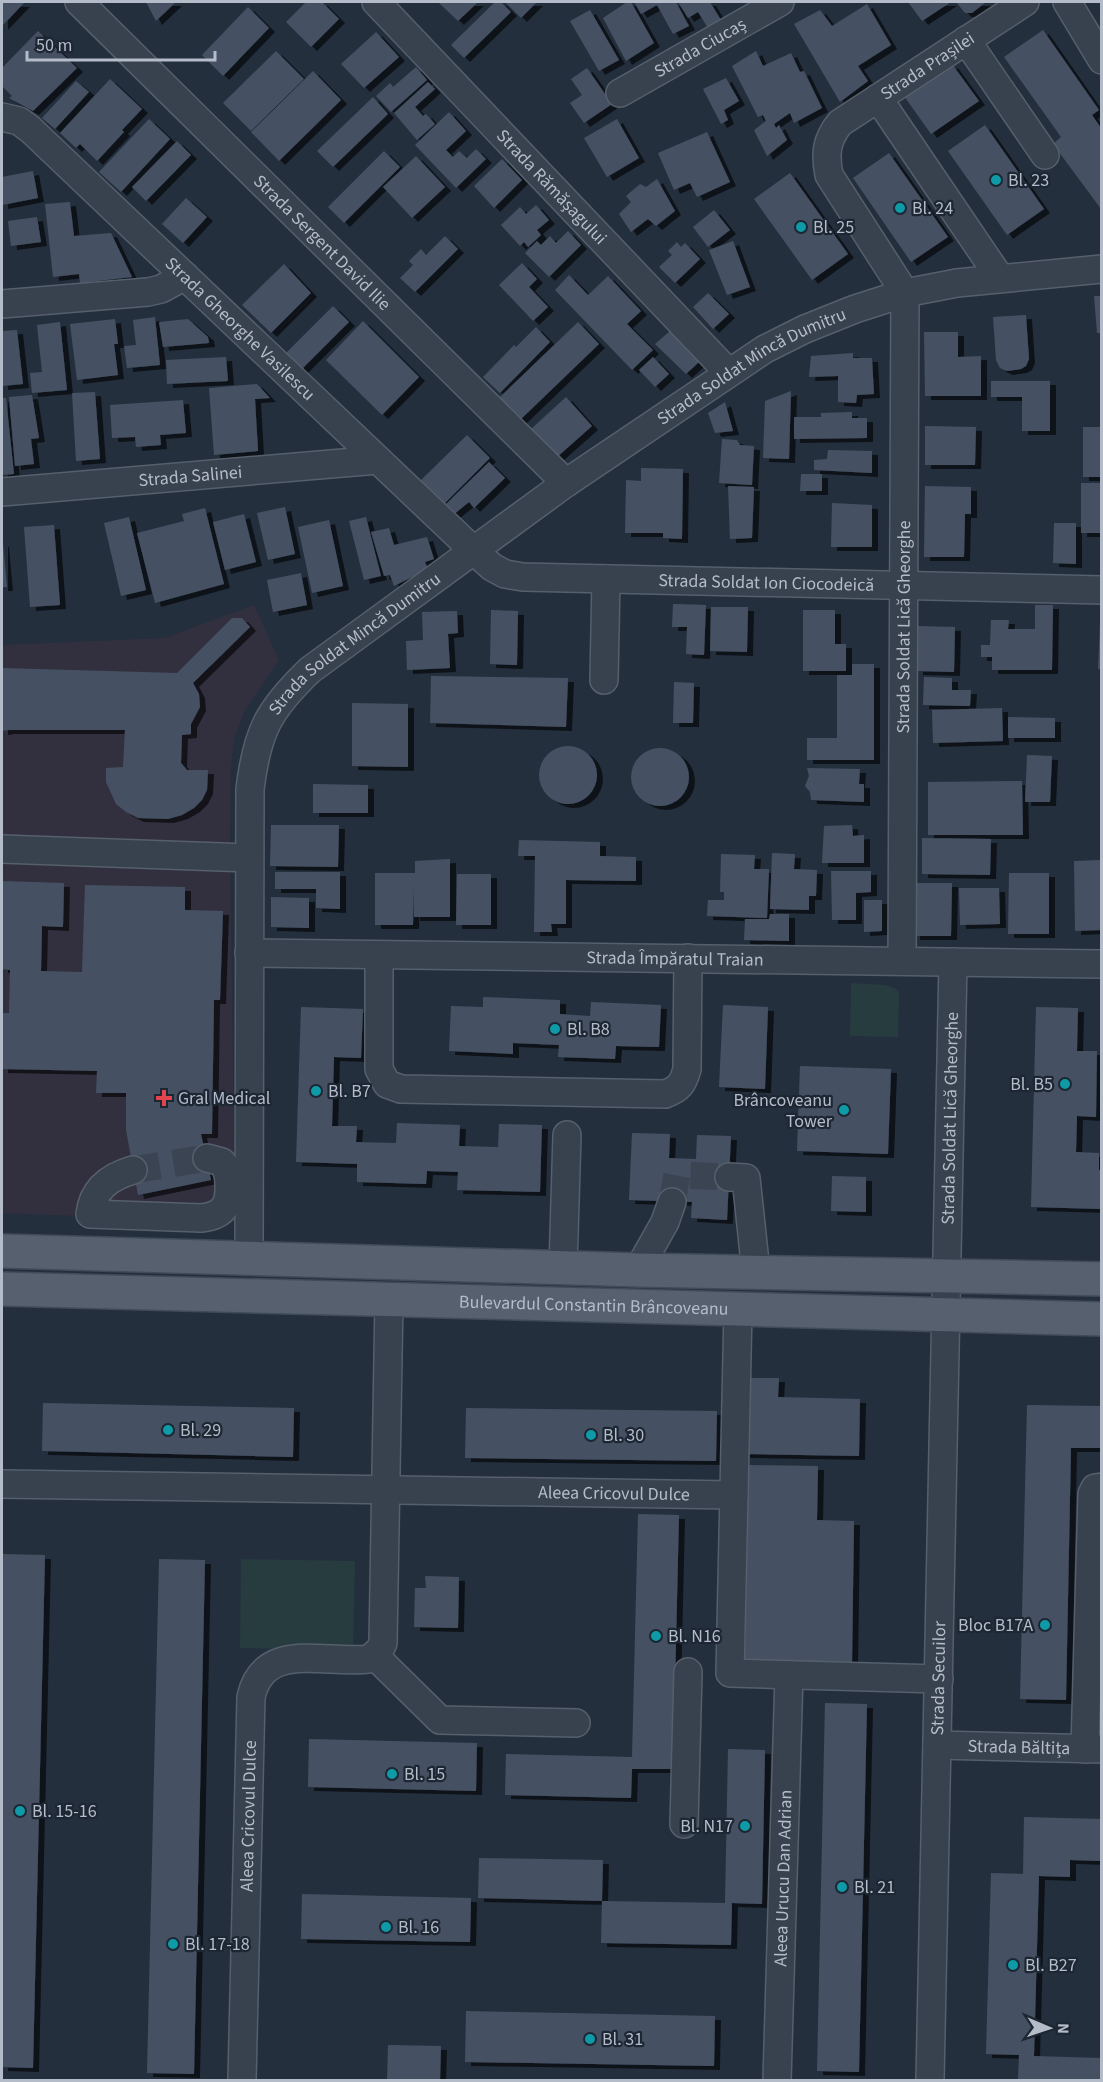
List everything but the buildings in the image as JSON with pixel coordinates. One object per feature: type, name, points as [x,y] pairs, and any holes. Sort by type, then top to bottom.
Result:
[{"type":"main road","name":"Bulevardul Constantin Brâncoveanu","points":[[2,1251],[638,1270],[1101,1279]]},
{"type":"main road","points":[[88,1291],[89,1254]]},
{"type":"main road","name":"Bulevardul Constantin Brâncoveanu","points":[[2,1289],[1101,1319]]},
{"type":"street","name":"Strada Sergent David Ilie","points":[[79,2],[566,483]]},
{"type":"street","name":"Strada Rămășagului","points":[[376,2],[729,372]]},
{"type":"street","name":"Strada Ciucaș","points":[[620,93],[780,2]]},
{"type":"street","name":"Strada Prașilei","points":[[905,292],[829,175],[826,160],[831,134],[840,123],[1025,2]]},
{"type":"street","points":[[1067,2],[1101,60]]},
{"type":"street","points":[[966,40],[1045,155]]},
{"type":"street","points":[[878,98],[1000,278]]},
{"type":"street","name":"Strada Gheorghe Vasilescu","points":[[2,117],[20,121],[30,129],[473,550]]},
{"type":"street","name":"Strada Soldat Mincă Dumitru","points":[[249,1258],[250,789],[254,757],[263,730],[276,706],[310,670],[473,550],[566,483],[765,349],[805,329],[905,292],[1000,278],[1101,269]]},
{"type":"street","points":[[2,304],[148,292],[161,289],[185,276]]},
{"type":"street","name":"Strada Soldat Lică Gheorghe","points":[[902,961],[905,292]]},
{"type":"street","name":"Strada Salinei","points":[[2,492],[378,460]]},
{"type":"street","name":"Strada Soldat Ion Ciocodeică","points":[[473,550],[492,567],[505,574],[523,577],[1101,590]]},
{"type":"street","points":[[604,680],[606,579]]},
{"type":"street","points":[[2,849],[249,858]]},
{"type":"street","name":"Strada Împăratul Traian","points":[[249,953],[1101,963]]},
{"type":"street","points":[[379,955],[379,1069],[387,1084],[401,1089],[664,1094],[677,1090],[684,1081],[687,1069],[688,958]]},
{"type":"street","name":"Strada Soldat Lică Gheorghe","points":[[946,1275],[953,962]]},
{"type":"street","points":[[563,1268],[567,1135]]},
{"type":"street","points":[[90,1214],[201,1218],[216,1215],[227,1206],[229,1176],[222,1162],[207,1158]]},
{"type":"street","points":[[89,1254],[90,1214],[93,1200],[101,1185],[133,1170]]},
{"type":"street","points":[[729,1177],[746,1178],[756,1272]]},
{"type":"street","points":[[638,1270],[665,1222],[672,1202]]},
{"type":"street","name":"Strada Secuilor","points":[[930,2080],[946,1275]]},
{"type":"street","points":[[389,1300],[383,1643],[375,1656],[440,1720],[576,1723]]},
{"type":"street","points":[[738,1310],[730,1673],[939,1679]]},
{"type":"street","name":"Aleea Cricovul Dulce","points":[[2,1484],[734,1495]]},
{"type":"street","points":[[1093,1749],[1092,1494],[1095,1488],[1101,1487]]},
{"type":"street","name":"Aleea Cricovul Dulce","points":[[242,2080],[249,1730],[254,1684],[263,1671],[282,1660],[360,1660],[375,1656]]},
{"type":"street","points":[[684,1824],[688,1672]]},
{"type":"street","name":"Aleea Urucu Dan Adrian","points":[[777,2080],[789,1675]]},
{"type":"street","name":"Strada Băltița","points":[[937,1746],[1093,1749]]},
{"type":"shaded area","points":[[254,605],[279,660],[245,710],[234,739],[231,768],[235,1222],[2,1213],[2,645],[165,638]]},
{"type":"green space","points":[[851,983],[886,985],[896,989],[899,993],[898,1037],[850,1036]]},
{"type":"green space","points":[[241,1559],[355,1561],[353,1650],[240,1648]]},
{"type":"tunnel","points":[[133,1170],[207,1158]]},
{"type":"tunnel","points":[[672,1202],[677,1175],[729,1177]]},
{"type":"place","name":"Bl. 23","points":[[996,180]]},
{"type":"place","name":"Bl. 24","points":[[900,208]]},
{"type":"place","name":"Bl. 25","points":[[801,227]]},
{"type":"place","name":"Bl. B8","points":[[555,1029]]},
{"type":"place","name":"Bl. B5","points":[[1065,1084]]},
{"type":"place","name":"Bl. B7","points":[[316,1091]]},
{"type":"place","name":"Gral Medical","points":[[164,1098]]},
{"type":"place","name":"Brâncoveanu Tower","points":[[844,1110]]},
{"type":"place","name":"Bl. 29","points":[[168,1430]]},
{"type":"place","name":"Bl. 30","points":[[591,1435]]},
{"type":"place","name":"Bloc B17A","points":[[1045,1625]]},
{"type":"place","name":"Bl. N16","points":[[656,1636]]},
{"type":"place","name":"Bl. 15","points":[[392,1774]]},
{"type":"place","name":"Bl. 15-16","points":[[20,1811]]},
{"type":"place","name":"Bl. N17","points":[[745,1826]]},
{"type":"place","name":"Bl. 21","points":[[842,1887]]},
{"type":"place","name":"Bl. 16","points":[[386,1927]]},
{"type":"place","name":"Bl. 17-18","points":[[173,1944]]},
{"type":"place","name":"Bl. B27","points":[[1013,1965]]},
{"type":"place","name":"Bl. 31","points":[[590,2039]]}]
